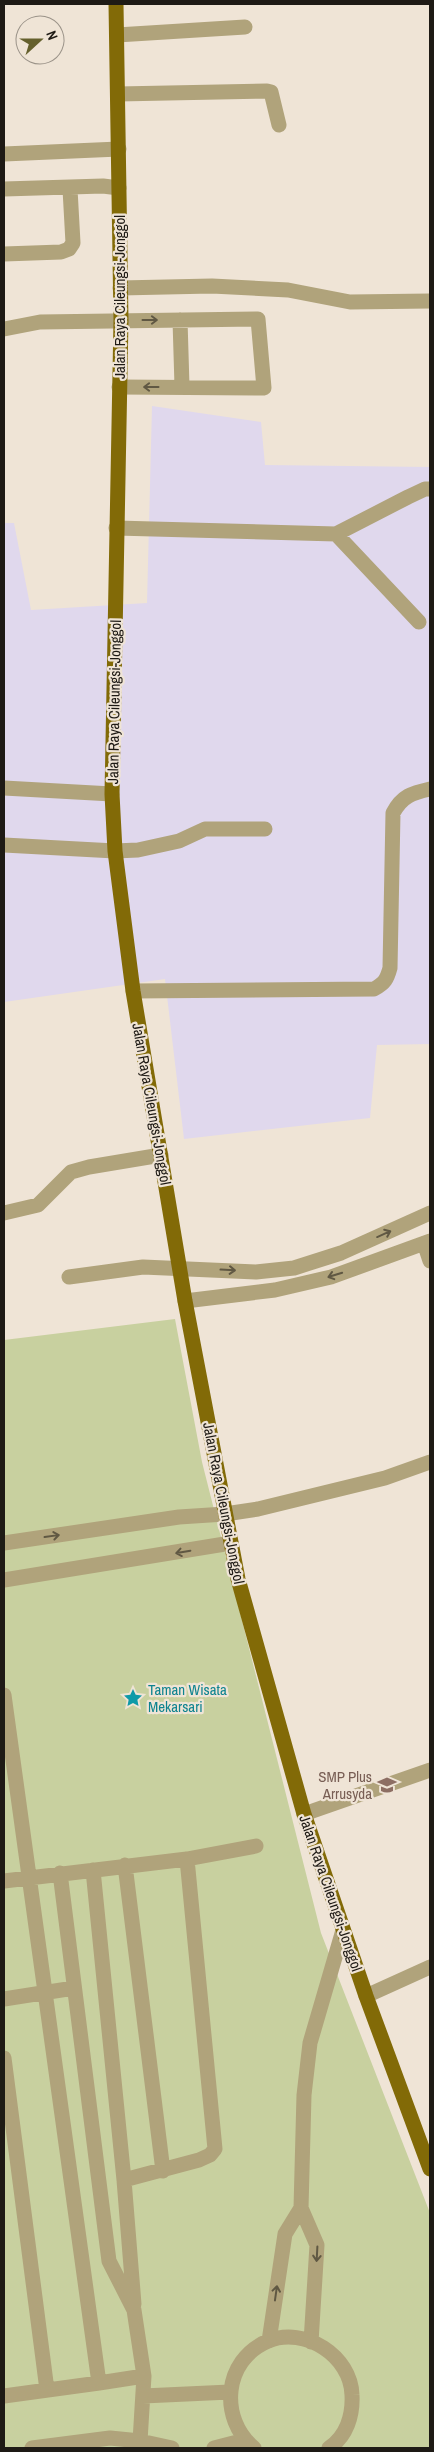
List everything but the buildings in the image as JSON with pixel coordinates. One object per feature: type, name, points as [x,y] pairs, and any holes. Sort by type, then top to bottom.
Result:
[{"type":"main road","name":"Jalan Raya Cileungsi-Jonggol","points":[[116,4],[121,320],[112,794],[115,851],[133,991],[179,1268],[238,1579],[304,1814],[366,1996],[430,2169]]},
{"type":"street","points":[[117,36],[245,27]]},
{"type":"street","points":[[118,94],[267,91],[271,92],[274,97],[279,125]]},
{"type":"street","points":[[4,154],[119,149]]},
{"type":"street","points":[[4,189],[70,189],[103,186],[119,188]]},
{"type":"street","points":[[4,254],[61,252],[69,248],[73,243],[70,189]]},
{"type":"street","points":[[120,288],[212,286],[288,290],[350,302],[430,301]]},
{"type":"street","points":[[4,328],[40,322],[258,319],[264,388],[119,387]]},
{"type":"street","points":[[180,320],[182,386]]},
{"type":"street","points":[[116,528],[336,534],[425,488],[430,489]]},
{"type":"street","points":[[336,534],[419,622]]},
{"type":"street","points":[[4,788],[112,794]]},
{"type":"street","points":[[133,991],[374,989],[382,985],[387,979],[390,968],[393,813],[400,801],[412,793],[430,789]]},
{"type":"street","points":[[4,845],[115,851],[138,850],[179,841],[205,829],[265,829]]},
{"type":"street","points":[[4,1213],[38,1205],[71,1172],[89,1167],[161,1155]]},
{"type":"street","points":[[69,1277],[143,1267],[256,1272],[294,1268],[341,1253],[430,1214]]},
{"type":"street","points":[[185,1301],[275,1290],[330,1277],[427,1242],[430,1261]]},
{"type":"street","points":[[4,1543],[179,1517],[225,1514],[258,1509],[385,1478],[430,1462]]},
{"type":"street","points":[[4,1578],[231,1543]]},
{"type":"street","points":[[4,1695],[99,2383]]},
{"type":"street","points":[[304,1814],[430,1770]]},
{"type":"street","points":[[4,1881],[124,1865],[187,1859],[256,1846]]},
{"type":"street","points":[[124,2180],[199,2160],[210,2155],[215,2148],[187,1859]]},
{"type":"street","points":[[124,1865],[163,2171]]},
{"type":"street","points":[[93,1870],[124,2180],[134,2310],[144,2376],[140,2441]]},
{"type":"street","points":[[60,1873],[109,2261],[134,2310]]},
{"type":"street","points":[[311,2342],[317,2245],[301,2208],[304,2095],[310,2043],[343,1930]]},
{"type":"street","points":[[366,1996],[430,1967]]},
{"type":"street","points":[[4,1999],[74,1988]]},
{"type":"street","points":[[4,2058],[47,2390]]},
{"type":"street","points":[[269,2341],[285,2234],[301,2208]]},
{"type":"street","points":[[214,2448],[249,2444],[232,2418],[230,2392],[237,2370],[251,2352],[269,2341],[293,2338],[311,2342],[331,2352],[344,2368],[352,2387],[353,2407],[347,2427],[336,2444],[330,2448]]},
{"type":"street","points":[[4,2396],[144,2376]]},
{"type":"street","points":[[143,2396],[230,2392]]},
{"type":"street","points":[[32,2448],[110,2438],[140,2441],[172,2448]]},
{"type":"shaded area","points":[[152,406],[261,422],[265,465],[430,467],[430,1044],[377,1045],[370,1118],[184,1139],[165,979],[4,1002],[4,523],[14,523],[31,610],[147,603]]},
{"type":"green space","name":"Taman Wisata Mekarsari","points":[[175,1319],[202,1462],[321,1933],[430,2213],[430,2448],[4,2448],[4,1340]]},
{"type":"place","name":"Taman Wisata Mekarsari","points":[[133,1698]]},
{"type":"place","name":"SMP Plus Arrusyda","points":[[387,1785]]}]
